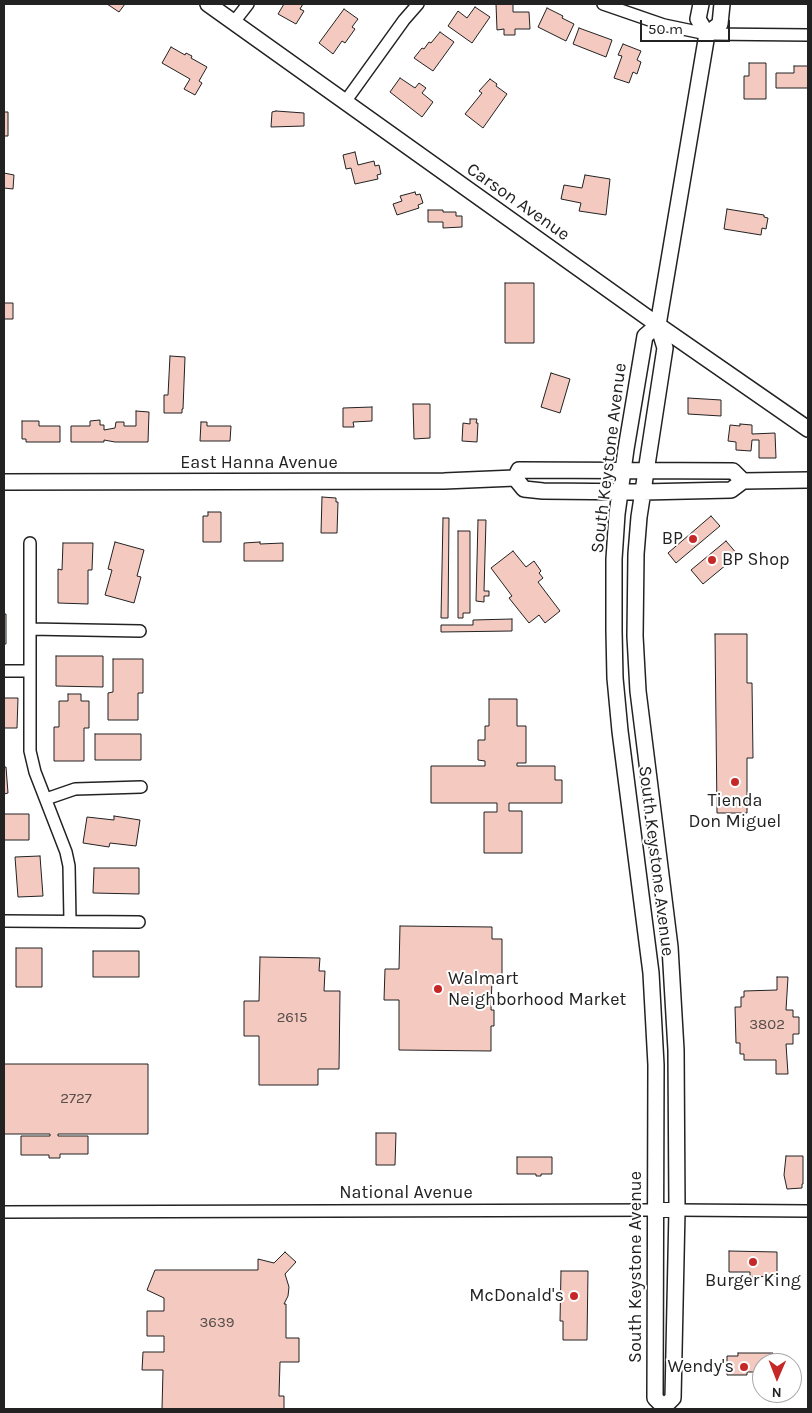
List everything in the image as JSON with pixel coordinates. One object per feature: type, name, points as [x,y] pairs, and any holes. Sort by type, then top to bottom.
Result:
[{"type":"main road","name":"Carson Avenue","points":[[208,4],[658,325],[808,429]]},
{"type":"main road","name":"South Keystone Avenue","points":[[658,325],[645,336],[623,469],[614,560],[615,678],[620,731],[652,973],[656,1064],[655,1398],[664,1408],[674,1398],[677,1210],[675,1020],[670,947],[642,730],[635,646],[637,538],[664,348],[658,325],[707,34],[698,19],[701,4]]},
{"type":"main road","name":"South Keystone Avenue","points":[[707,34],[720,24],[722,4]]},
{"type":"main road","name":"East Hanna Avenue","points":[[515,478],[519,470],[623,469],[646,471],[733,471],[743,481]]},
{"type":"main road","name":"East Hanna Avenue","points":[[4,482],[444,481],[515,478]]},
{"type":"main road","name":"East Hanna Avenue","points":[[515,478],[524,489],[643,492],[731,490],[743,481],[808,480]]},
{"type":"main road","points":[[635,846],[656,842]]},
{"type":"street","points":[[234,22],[248,4]]},
{"type":"street","points":[[346,102],[404,20],[418,4]]},
{"type":"street","points":[[603,4],[664,25],[707,34],[808,35]]},
{"type":"street","points":[[30,543],[30,751],[32,763],[68,860],[70,921]]},
{"type":"street","points":[[30,629],[140,631]]},
{"type":"street","points":[[4,671],[30,671]]},
{"type":"street","points":[[46,799],[75,789],[141,787]]},
{"type":"street","points":[[4,921],[139,922]]},
{"type":"street","name":"National Avenue","points":[[4,1212],[808,1211]]},
{"type":"building","points":[[107,4],[125,4],[119,12]]},
{"type":"building","points":[[284,4],[303,4],[300,9],[304,11],[296,24],[278,14]]},
{"type":"building","points":[[496,4],[513,4],[513,12],[529,12],[530,29],[515,29],[515,35],[504,35],[504,29],[497,30]]},
{"type":"building","points":[[475,7],[490,17],[472,43],[448,26],[458,11],[467,18]]},
{"type":"building","points":[[547,8],[574,24],[566,41],[538,27]]},
{"type":"building","points":[[344,9],[358,19],[352,27],[355,29],[345,43],[342,41],[333,54],[319,43]]},
{"type":"building","points":[[579,28],[612,40],[606,57],[573,44]]},
{"type":"building","points":[[440,32],[454,42],[433,71],[414,58]]},
{"type":"building","points":[[623,44],[641,51],[637,60],[641,62],[637,74],[633,72],[629,83],[614,78],[622,56],[618,55]]},
{"type":"building","points":[[171,47],[185,55],[186,53],[192,56],[191,58],[207,67],[199,81],[202,83],[195,95],[184,89],[190,79],[162,63]]},
{"type":"building","points":[[749,63],[766,63],[766,99],[744,99],[744,76],[749,76]]},
{"type":"building","points":[[794,66],[808,66],[808,88],[776,88],[776,73],[794,73]]},
{"type":"building","points":[[400,78],[415,88],[419,83],[426,88],[422,93],[433,102],[422,117],[390,92]]},
{"type":"building","points":[[490,79],[507,94],[483,128],[465,114],[482,93],[479,91]]},
{"type":"building","points":[[4,112],[8,112],[8,136],[4,136]]},
{"type":"building","points":[[272,112],[304,113],[304,126],[271,127]]},
{"type":"building","points":[[355,152],[358,165],[374,161],[375,166],[379,165],[381,174],[377,175],[378,179],[355,184],[351,168],[346,169],[343,155]]},
{"type":"building","points":[[4,173],[14,175],[13,189],[4,188]]},
{"type":"building","points":[[585,175],[610,179],[606,215],[579,211],[581,203],[561,199],[564,185],[582,188]]},
{"type":"building","points":[[415,192],[416,195],[420,194],[423,203],[418,205],[419,208],[397,215],[393,204],[402,201],[400,196]]},
{"type":"building","points":[[727,209],[764,215],[764,217],[768,218],[766,229],[762,228],[761,235],[724,229]]},
{"type":"building","points":[[428,210],[456,212],[456,216],[462,216],[462,227],[443,228],[443,222],[428,222]]},
{"type":"building","points":[[505,283],[534,283],[534,343],[505,343]]},
{"type":"building","points":[[4,303],[13,303],[13,319],[4,319]]},
{"type":"building","points":[[170,356],[185,357],[182,413],[164,413],[164,395],[168,395]]},
{"type":"building","points":[[551,373],[570,379],[560,413],[541,407]]},
{"type":"building","points":[[688,398],[721,400],[721,416],[688,414]]},
{"type":"building","points":[[413,404],[430,404],[430,438],[414,439]]},
{"type":"building","points":[[372,407],[372,421],[353,422],[354,427],[343,427],[343,408]]},
{"type":"building","points":[[136,411],[149,412],[148,442],[104,440],[104,442],[71,442],[71,426],[90,426],[90,421],[100,420],[100,425],[104,425],[104,430],[115,428],[116,422],[124,422],[124,426],[136,426]]},
{"type":"building","points":[[470,419],[477,419],[477,442],[462,441],[463,423],[470,424]]},
{"type":"building","points":[[22,421],[39,421],[39,426],[60,426],[60,442],[26,442],[26,439],[22,439]]},
{"type":"building","points":[[201,422],[207,422],[207,426],[231,426],[230,441],[200,441]]},
{"type":"building","points":[[740,424],[752,425],[752,434],[775,433],[776,458],[759,458],[759,440],[752,440],[751,451],[736,450],[736,442],[728,441],[730,425],[740,426]]},
{"type":"building","points":[[322,497],[336,498],[336,502],[338,502],[337,533],[321,533]]},
{"type":"building","points":[[208,512],[221,512],[221,542],[203,542],[203,516],[208,516]]},
{"type":"building","points":[[711,516],[720,526],[676,563],[668,553]]},
{"type":"building","points":[[443,518],[449,518],[448,618],[441,618]]},
{"type":"building","points":[[478,520],[486,520],[484,591],[489,591],[489,596],[484,596],[484,602],[476,601]]},
{"type":"building","points":[[458,531],[470,531],[470,613],[463,613],[463,618],[458,618]]},
{"type":"building","points":[[726,541],[738,555],[703,584],[691,570]]},
{"type":"building","points":[[115,542],[144,550],[137,576],[141,577],[134,603],[105,595],[112,570],[108,569]]},
{"type":"building","points":[[260,542],[260,544],[283,543],[283,561],[244,561],[244,543]]},
{"type":"building","points":[[63,543],[93,543],[92,570],[88,570],[88,604],[58,603],[58,569],[62,570]]},
{"type":"building","points":[[513,551],[526,567],[534,561],[541,571],[539,573],[543,578],[538,582],[560,611],[545,623],[539,615],[529,623],[509,598],[512,596],[491,568]]},
{"type":"building","points":[[4,614],[6,614],[6,644],[4,644]]},
{"type":"building","points":[[512,619],[512,631],[441,632],[441,625],[473,625],[473,620]]},
{"type":"building","points":[[715,634],[747,634],[747,683],[752,683],[753,758],[747,758],[747,813],[717,813]]},
{"type":"building","points":[[56,656],[103,656],[103,687],[56,686]]},
{"type":"building","points":[[113,659],[143,659],[143,693],[138,693],[138,720],[108,720],[108,693],[113,692]]},
{"type":"building","points":[[68,694],[81,694],[81,701],[89,701],[89,728],[84,728],[84,761],[54,761],[54,727],[59,727],[59,701],[68,701]]},
{"type":"building","points":[[4,698],[18,698],[17,728],[4,728]]},
{"type":"building","points":[[489,699],[517,699],[517,726],[526,726],[526,763],[517,763],[517,766],[555,766],[555,780],[562,780],[562,803],[509,803],[509,811],[522,811],[522,853],[484,853],[484,812],[497,812],[497,803],[431,803],[431,766],[485,766],[485,761],[478,760],[478,740],[485,740],[485,726],[489,726]]},
{"type":"building","points":[[95,734],[141,734],[141,760],[95,760]]},
{"type":"building","points":[[4,767],[6,767],[8,793],[4,794]]},
{"type":"building","points":[[4,814],[29,814],[29,840],[4,840]]},
{"type":"building","points":[[114,816],[140,820],[136,846],[110,843],[109,847],[83,843],[87,817],[114,820]]},
{"type":"building","points":[[40,856],[43,896],[18,897],[15,857]]},
{"type":"building","points":[[94,868],[139,868],[139,894],[93,893]]},
{"type":"building","name":"Walmart Neighborhood Market","points":[[400,926],[492,927],[492,939],[502,939],[502,979],[492,979],[491,1010],[494,1010],[494,1026],[491,1026],[491,1051],[399,1050],[399,1000],[384,1000],[385,969],[399,969]]},
{"type":"building","points":[[16,948],[42,948],[42,987],[16,987]]},
{"type":"building","points":[[93,951],[139,951],[139,977],[93,977]]},
{"type":"building","points":[[260,957],[320,958],[319,971],[325,971],[324,991],[340,991],[339,1069],[318,1069],[318,1085],[259,1085],[259,1036],[244,1036],[244,1001],[259,1001]]},
{"type":"building","points":[[777,977],[788,977],[786,1010],[793,1010],[793,1017],[799,1017],[799,1034],[793,1034],[793,1044],[786,1044],[788,1074],[776,1074],[776,1060],[744,1060],[744,1054],[740,1054],[740,1043],[736,1043],[735,1007],[741,1007],[741,997],[744,997],[744,991],[777,990]]},
{"type":"building","points":[[4,1064],[148,1064],[148,1134],[58,1134],[58,1136],[88,1136],[88,1154],[60,1154],[60,1158],[49,1158],[49,1155],[21,1155],[21,1136],[50,1136],[50,1134],[4,1134]]},
{"type":"building","points":[[376,1133],[396,1133],[395,1165],[376,1165]]},
{"type":"building","points":[[786,1156],[803,1156],[802,1188],[787,1189],[784,1175]]},
{"type":"building","points":[[517,1157],[552,1157],[552,1174],[536,1176],[536,1174],[517,1174]]},
{"type":"building","name":"Burger King","points":[[729,1251],[777,1252],[777,1276],[750,1277],[750,1272],[729,1272]]},
{"type":"building","points":[[285,1252],[296,1262],[285,1274],[289,1287],[288,1296],[284,1304],[286,1304],[286,1338],[299,1338],[299,1362],[280,1362],[279,1396],[284,1396],[284,1409],[162,1409],[163,1370],[142,1370],[143,1352],[164,1352],[164,1336],[147,1336],[147,1311],[164,1311],[164,1298],[147,1290],[155,1270],[258,1270],[258,1259],[274,1263]]},
{"type":"building","name":"McDonald's","points":[[561,1271],[588,1271],[587,1340],[563,1340],[563,1321],[560,1321]]},
{"type":"building","name":"Wendy's","points":[[738,1353],[752,1353],[752,1372],[747,1372],[747,1375],[727,1375],[727,1356],[738,1356]]},
{"type":"place","name":"BP","points":[[693,539]]},
{"type":"place","name":"BP Shop","points":[[712,560]]},
{"type":"place","name":"Tienda Don Miguel","points":[[735,782]]},
{"type":"place","name":"Walmart Neighborhood Market","points":[[438,989]]},
{"type":"place","name":"Burger King","points":[[753,1262]]},
{"type":"place","name":"McDonald's","points":[[574,1296]]},
{"type":"place","name":"Wendy's","points":[[744,1367]]}]
